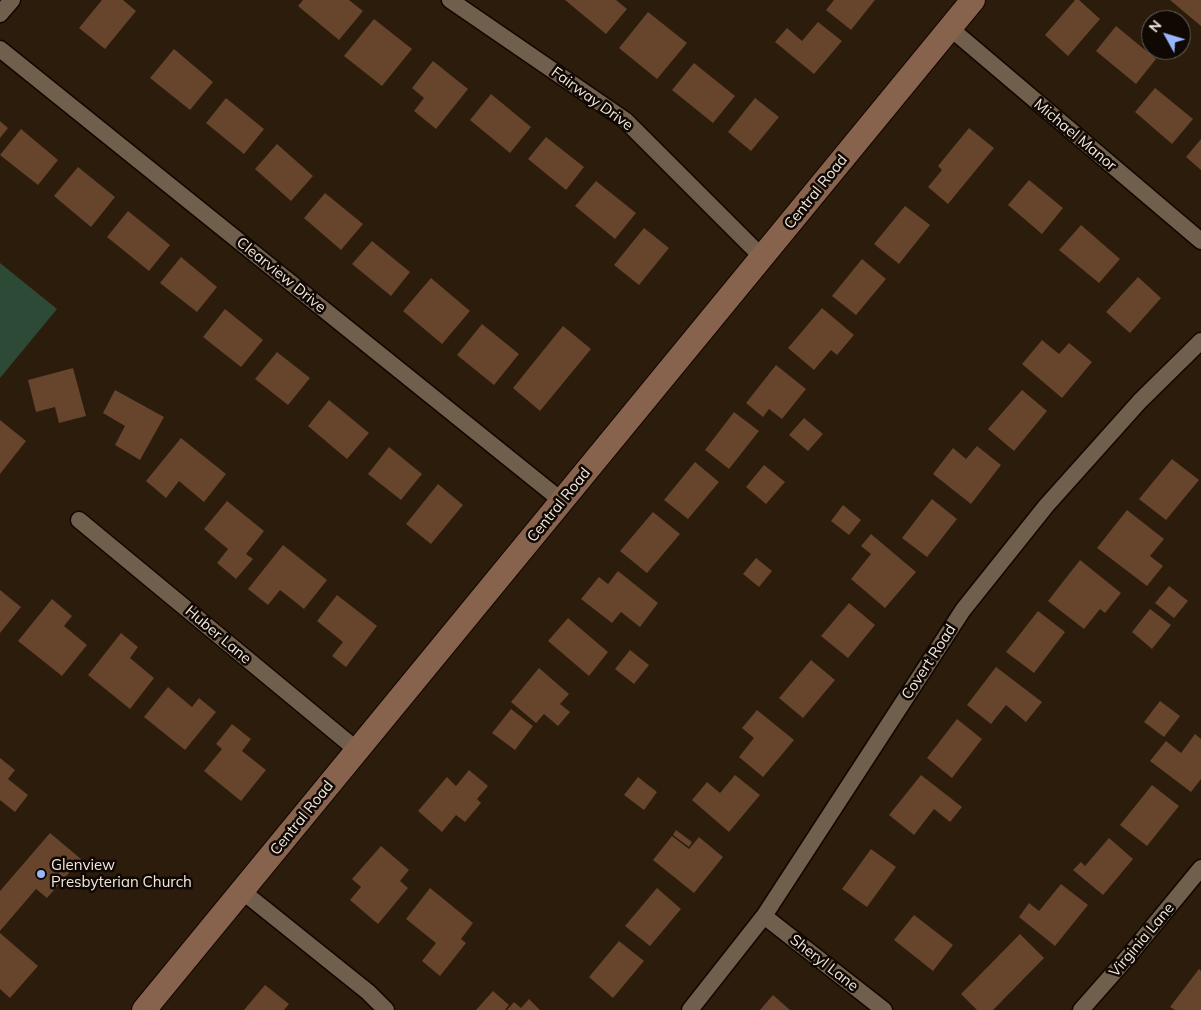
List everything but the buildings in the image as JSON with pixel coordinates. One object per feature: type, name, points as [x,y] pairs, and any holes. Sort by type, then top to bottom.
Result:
[{"type":"main road","name":"Central Road","points":[[144,1010],[973,0]]},
{"type":"street","points":[[0,14],[12,0]]},
{"type":"street","name":"Fairway Drive","points":[[450,0],[624,120],[762,257]]},
{"type":"street","name":"Michael Manor","points":[[950,28],[1201,242]]},
{"type":"street","name":"Clearview Drive","points":[[0,49],[562,501]]},
{"type":"street","name":"Covert Road","points":[[690,1010],[764,916],[963,610],[1046,506],[1140,401],[1201,341]]},
{"type":"street","name":"Huber Lane","points":[[79,520],[357,750]]},
{"type":"street","name":"Virginia Lane","points":[[1081,1010],[1201,868]]},
{"type":"street","points":[[242,891],[368,992],[386,1010]]},
{"type":"street","name":"Sheryl Lane","points":[[764,916],[884,1010]]},
{"type":"green space","points":[[0,263],[57,309],[0,378]]},
{"type":"place","name":"Glenview Presbyterian Church","points":[[41,874]]}]
